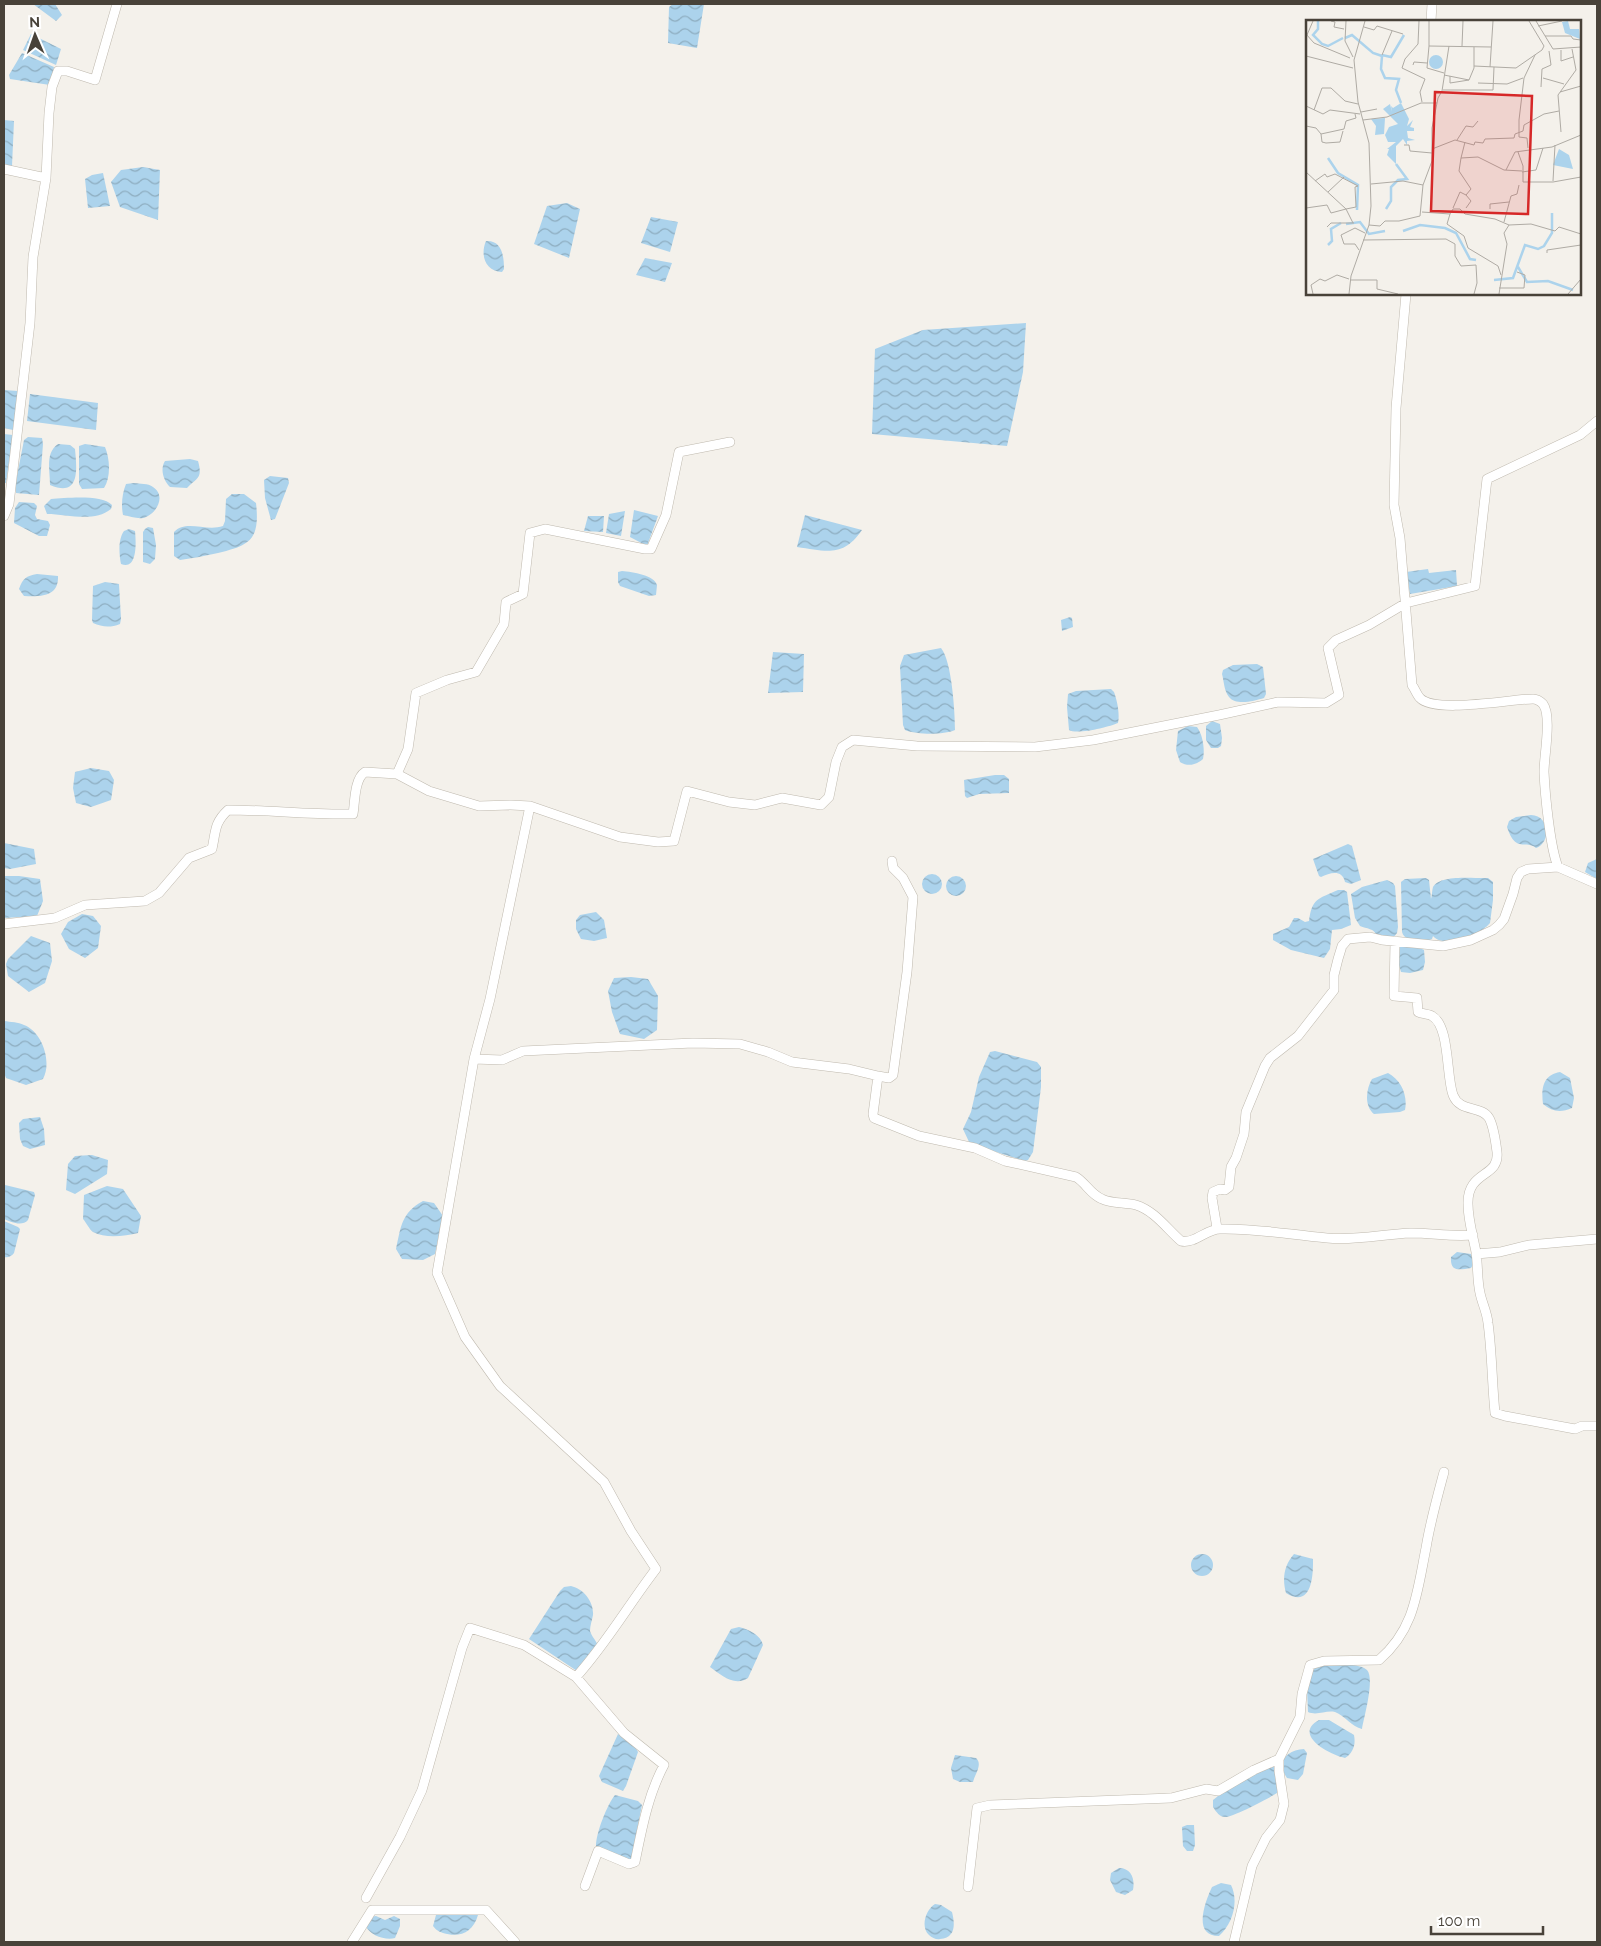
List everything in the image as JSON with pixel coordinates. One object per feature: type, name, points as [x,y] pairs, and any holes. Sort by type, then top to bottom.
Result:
[{"type":"street","points":[[4,516],[9,504],[30,323],[33,257],[46,178],[52,87],[58,71],[67,71],[95,80],[117,4]]},
{"type":"street","points":[[1431,20],[1432,4]]},
{"type":"street","points":[[4,169],[46,178]]},
{"type":"street","points":[[1406,295],[1396,408],[1394,505],[1400,538],[1412,685],[1420,699],[1428,703],[1454,705],[1535,699],[1541,702],[1544,706],[1546,725],[1544,771],[1552,839],[1558,867]]},
{"type":"street","points":[[4,924],[55,918],[84,905],[145,901],[159,893],[189,858],[212,849],[215,827],[228,810],[262,810],[315,815],[353,814],[361,775],[365,772],[397,774],[429,791],[479,806],[530,806],[620,836],[658,842],[674,841],[687,791],[729,802],[755,805],[782,798],[821,805],[829,797],[836,762],[842,747],[853,740],[917,746],[1035,747],[1093,740],[1278,702],[1326,703],[1339,695],[1328,648],[1336,640],[1369,625],[1406,604],[1475,586],[1488,480],[1580,435],[1597,421]]},
{"type":"street","points":[[397,774],[408,749],[416,693],[447,680],[476,672],[504,624],[506,602],[523,594],[530,533],[545,528],[651,549],[666,515],[679,452],[730,442]]},
{"type":"street","points":[[530,806],[490,999],[474,1059],[437,1273],[464,1337],[500,1386],[604,1482],[631,1531],[656,1569],[634,1597],[593,1658],[576,1677]]},
{"type":"street","points":[[474,1059],[502,1060],[523,1051],[693,1043],[740,1044],[768,1052],[792,1062],[849,1069],[889,1078],[893,1075],[912,924],[913,897],[903,878],[894,868],[892,861]]},
{"type":"street","points":[[1217,1228],[1212,1198],[1213,1192],[1220,1189],[1225,1190],[1229,1187],[1231,1167],[1244,1134],[1246,1112],[1265,1066],[1270,1058],[1298,1036],[1334,990],[1334,975],[1338,959],[1342,946],[1348,939],[1370,937],[1443,946],[1471,940],[1493,930],[1504,919],[1517,878],[1521,872],[1528,869],[1545,866],[1558,867],[1597,884]]},
{"type":"street","points":[[1395,941],[1394,996],[1416,998],[1418,1012],[1433,1016],[1436,1020],[1444,1036],[1450,1086],[1454,1098],[1465,1108],[1480,1111],[1489,1118],[1497,1153],[1497,1160],[1492,1168],[1475,1180],[1470,1187],[1468,1202],[1480,1292],[1488,1322],[1495,1413],[1575,1428],[1597,1426]]},
{"type":"street","points":[[878,1076],[874,1118],[919,1136],[975,1148],[1004,1161],[1076,1177],[1082,1181],[1086,1188],[1103,1200],[1137,1205],[1151,1213],[1181,1241],[1188,1242],[1217,1228],[1269,1230],[1329,1238],[1359,1238],[1412,1233],[1455,1236],[1473,1235]]},
{"type":"street","points":[[1476,1254],[1597,1239]]},
{"type":"street","points":[[1234,1942],[1252,1866],[1266,1838],[1280,1820],[1284,1804],[1279,1759],[1300,1717],[1302,1694],[1310,1664],[1324,1661],[1379,1660],[1393,1646],[1403,1632],[1416,1604],[1432,1516],[1444,1472]]},
{"type":"street","points":[[366,1898],[400,1837],[422,1790],[462,1648],[470,1628],[524,1645],[576,1677],[624,1733],[664,1765],[654,1784],[647,1804],[634,1862],[629,1864],[598,1851],[585,1886]]},
{"type":"street","points":[[968,1886],[977,1808],[990,1805],[1171,1798],[1206,1789],[1218,1791],[1254,1770],[1279,1759]]},
{"type":"street","points":[[352,1942],[372,1910],[486,1910],[515,1942]]},
{"type":"water","points":[[33,4],[55,4],[62,15],[56,21]]},
{"type":"water","points":[[673,4],[704,4],[697,48],[668,43],[669,7]]},
{"type":"water","points":[[31,34],[61,49],[56,65],[23,50]]},
{"type":"water","points":[[22,53],[54,67],[50,85],[10,79],[9,75]]},
{"type":"water","points":[[4,120],[14,121],[12,166],[4,166]]},
{"type":"water","points":[[143,167],[160,170],[158,220],[120,207],[111,182],[121,170]]},
{"type":"water","points":[[103,173],[110,206],[88,208],[85,179],[92,175]]},
{"type":"water","points":[[567,203],[580,209],[569,258],[534,244],[547,206]]},
{"type":"water","points":[[651,217],[678,222],[670,252],[641,243]]},
{"type":"water","points":[[486,241],[491,241],[499,246],[503,254],[504,269],[502,272],[491,269],[485,261],[484,246]]},
{"type":"water","points":[[645,258],[672,263],[665,282],[636,275]]},
{"type":"water","points":[[1026,323],[1023,372],[1007,446],[872,434],[875,349],[923,330]]},
{"type":"water","points":[[4,390],[18,391],[13,430],[4,428]]},
{"type":"water","points":[[30,394],[98,403],[96,430],[27,421]]},
{"type":"water","points":[[4,434],[13,435],[6,483],[4,483]]},
{"type":"water","points":[[28,437],[42,438],[39,495],[16,493],[15,486],[24,440]]},
{"type":"water","points":[[58,444],[70,445],[75,449],[76,473],[72,485],[67,488],[50,485],[50,457],[51,452]]},
{"type":"water","points":[[85,444],[105,447],[109,468],[108,479],[104,488],[82,489],[79,484],[79,446]]},
{"type":"water","points":[[190,459],[198,461],[200,471],[198,477],[187,488],[170,487],[163,474],[165,461]]},
{"type":"water","points":[[270,476],[288,478],[289,483],[275,519],[271,520],[265,498],[264,480]]},
{"type":"water","points":[[134,483],[151,486],[159,495],[156,509],[143,518],[123,515],[122,499],[126,484]]},
{"type":"water","points":[[232,494],[244,494],[256,503],[256,525],[251,538],[238,547],[218,553],[180,560],[174,556],[174,532],[184,526],[210,528],[223,526],[226,499]]},
{"type":"water","points":[[92,498],[100,499],[112,505],[111,509],[97,516],[80,517],[47,514],[44,506],[51,499]]},
{"type":"water","points":[[19,502],[34,503],[37,506],[35,515],[37,519],[48,521],[50,525],[47,536],[39,536],[14,523],[15,508]]},
{"type":"water","points":[[634,510],[658,516],[647,546],[630,537]]},
{"type":"water","points":[[625,511],[621,536],[606,533],[609,514]]},
{"type":"water","points":[[805,515],[862,530],[855,539],[841,549],[825,551],[797,547]]},
{"type":"water","points":[[588,516],[604,516],[603,532],[584,531]]},
{"type":"water","points":[[148,527],[153,528],[156,545],[155,559],[150,564],[143,562],[143,532]]},
{"type":"water","points":[[129,529],[135,531],[135,554],[127,565],[121,564],[120,547],[122,534]]},
{"type":"water","points":[[1428,569],[1429,573],[1456,570],[1457,586],[1410,594],[1406,572]]},
{"type":"water","points":[[618,572],[632,572],[652,579],[657,585],[656,595],[649,596],[620,586]]},
{"type":"water","points":[[37,574],[58,576],[55,588],[52,592],[42,596],[24,596],[19,589],[22,582],[28,577]]},
{"type":"water","points":[[105,582],[119,584],[121,619],[120,624],[113,626],[93,623],[92,620],[93,586]]},
{"type":"water","points":[[1072,618],[1073,627],[1062,631],[1061,620]]},
{"type":"water","points":[[941,648],[948,664],[950,675],[955,730],[930,734],[905,730],[903,725],[900,666],[904,655]]},
{"type":"water","points":[[773,652],[804,654],[803,692],[768,693]]},
{"type":"water","points":[[1257,664],[1263,667],[1266,694],[1264,698],[1245,702],[1232,700],[1227,695],[1225,689],[1223,670],[1233,665]]},
{"type":"water","points":[[1111,689],[1114,692],[1117,703],[1118,723],[1079,732],[1069,730],[1068,694],[1076,691]]},
{"type":"water","points":[[1212,721],[1220,724],[1222,738],[1221,746],[1218,748],[1211,748],[1206,740],[1206,726]]},
{"type":"water","points":[[1188,726],[1197,727],[1199,730],[1204,751],[1203,759],[1198,763],[1189,765],[1180,762],[1176,750],[1178,731]]},
{"type":"water","points":[[91,768],[109,771],[114,780],[111,800],[91,807],[76,803],[73,788],[75,772]]},
{"type":"water","points":[[1004,775],[1009,779],[1009,793],[979,794],[967,798],[965,796],[964,780]]},
{"type":"water","points":[[1531,815],[1542,819],[1546,829],[1544,840],[1536,848],[1517,843],[1510,835],[1507,827],[1509,821],[1516,817]]},
{"type":"water","points":[[4,843],[34,849],[36,864],[10,869],[4,868]]},
{"type":"water","points":[[1348,844],[1352,846],[1361,880],[1351,884],[1345,882],[1341,875],[1335,873],[1319,876],[1313,859]]},
{"type":"water","points":[[1597,859],[1597,879],[1585,872],[1588,863]]},
{"type":"water","points":[[932,874],[939,877],[942,884],[939,891],[932,894],[925,891],[922,884],[925,877]]},
{"type":"water","points":[[4,876],[40,879],[43,901],[37,916],[4,918]]},
{"type":"water","points":[[956,876],[963,879],[966,886],[963,893],[956,896],[949,893],[946,886],[949,879]]},
{"type":"water","points":[[1426,878],[1429,880],[1431,899],[1433,887],[1436,883],[1456,878],[1488,878],[1493,882],[1490,923],[1471,936],[1453,941],[1438,940],[1433,936],[1432,939],[1415,941],[1404,936],[1402,932],[1401,882],[1405,879]]},
{"type":"water","points":[[1387,880],[1395,886],[1398,927],[1397,933],[1393,938],[1377,936],[1372,930],[1360,926],[1355,918],[1351,894],[1362,887]]},
{"type":"water","points":[[1338,890],[1347,892],[1351,925],[1332,930],[1330,949],[1324,958],[1291,950],[1273,940],[1273,934],[1289,927],[1294,918],[1305,922],[1309,921],[1314,903],[1325,895]]},
{"type":"water","points":[[596,912],[604,920],[607,938],[594,941],[581,939],[576,929],[576,920],[580,915]]},
{"type":"water","points":[[82,914],[93,916],[101,926],[98,948],[85,958],[69,949],[61,934],[68,922]]},
{"type":"water","points":[[31,936],[50,943],[52,961],[45,983],[29,992],[8,976],[6,964],[8,959]]},
{"type":"water","points":[[1400,946],[1424,950],[1425,962],[1423,970],[1410,973],[1401,972],[1397,958]]},
{"type":"water","points":[[614,978],[648,979],[658,996],[657,1030],[644,1039],[620,1034],[612,1012],[608,991]]},
{"type":"water","points":[[4,1021],[22,1024],[31,1029],[41,1041],[46,1057],[46,1072],[43,1079],[26,1085],[6,1078],[4,1073]]},
{"type":"water","points":[[995,1051],[1037,1062],[1041,1067],[1041,1087],[1033,1152],[1028,1160],[1025,1161],[970,1144],[963,1129],[971,1112],[979,1077],[990,1052]]},
{"type":"water","points":[[1560,1072],[1570,1078],[1574,1098],[1572,1108],[1564,1111],[1546,1107],[1543,1104],[1542,1098],[1544,1083],[1550,1076]]},
{"type":"water","points":[[1388,1073],[1397,1080],[1402,1088],[1406,1104],[1405,1110],[1374,1114],[1367,1102],[1368,1088],[1372,1079]]},
{"type":"water","points":[[40,1117],[44,1129],[45,1145],[30,1149],[23,1146],[20,1139],[19,1123],[23,1119]]},
{"type":"water","points":[[92,1155],[108,1160],[107,1174],[75,1194],[66,1190],[68,1164],[75,1156]]},
{"type":"water","points":[[5,1185],[34,1192],[35,1195],[26,1222],[16,1223],[4,1219]]},
{"type":"water","points":[[107,1186],[123,1189],[141,1216],[138,1233],[104,1236],[93,1232],[83,1219],[84,1195]]},
{"type":"water","points":[[423,1201],[434,1203],[443,1216],[435,1254],[423,1260],[402,1259],[396,1249],[403,1221],[410,1210]]},
{"type":"water","points":[[4,1221],[20,1229],[14,1253],[7,1257],[4,1257]]},
{"type":"water","points":[[1457,1252],[1471,1254],[1474,1263],[1471,1268],[1454,1268],[1451,1257]]},
{"type":"water","points":[[1202,1554],[1210,1557],[1213,1565],[1210,1573],[1202,1576],[1194,1573],[1191,1565],[1194,1557]]},
{"type":"water","points":[[1294,1554],[1313,1559],[1311,1584],[1305,1595],[1300,1597],[1294,1597],[1286,1593],[1285,1588],[1284,1577],[1286,1567]]},
{"type":"water","points":[[571,1586],[584,1593],[592,1605],[593,1615],[590,1631],[598,1645],[577,1671],[529,1639],[560,1591],[564,1587]]},
{"type":"water","points":[[739,1627],[757,1635],[763,1645],[748,1678],[733,1681],[710,1667],[731,1629]]},
{"type":"water","points":[[1344,1664],[1362,1667],[1367,1670],[1369,1675],[1367,1707],[1362,1729],[1335,1712],[1308,1712],[1307,1689],[1312,1667]]},
{"type":"water","points":[[1319,1720],[1329,1720],[1354,1735],[1355,1742],[1348,1756],[1345,1758],[1331,1753],[1316,1744],[1311,1738],[1312,1726]]},
{"type":"water","points":[[618,1734],[634,1745],[638,1752],[623,1791],[602,1782],[599,1776]]},
{"type":"water","points":[[1304,1749],[1307,1753],[1303,1774],[1298,1780],[1287,1778],[1282,1767],[1285,1758],[1292,1752]]},
{"type":"water","points":[[955,1755],[976,1758],[978,1760],[979,1766],[973,1782],[960,1782],[953,1779],[951,1768]]},
{"type":"water","points":[[1275,1765],[1278,1783],[1277,1793],[1236,1814],[1225,1817],[1215,1811],[1213,1800],[1242,1781]]},
{"type":"water","points":[[615,1795],[638,1801],[642,1805],[631,1861],[596,1846],[602,1819]]},
{"type":"water","points":[[1194,1825],[1195,1845],[1193,1851],[1187,1851],[1183,1846],[1182,1827]]},
{"type":"water","points":[[1119,1868],[1130,1872],[1133,1879],[1133,1890],[1125,1895],[1116,1892],[1110,1880],[1111,1873]]},
{"type":"water","points":[[1221,1883],[1231,1885],[1234,1905],[1231,1919],[1219,1936],[1211,1935],[1206,1930],[1203,1924],[1203,1917],[1206,1901],[1212,1887]]},
{"type":"water","points":[[935,1904],[941,1905],[952,1912],[953,1930],[945,1938],[933,1938],[926,1932],[925,1918]]},
{"type":"water","points":[[473,1913],[478,1915],[476,1921],[465,1933],[455,1935],[443,1933],[433,1926],[436,1915]]},
{"type":"water","points":[[376,1916],[385,1920],[394,1916],[400,1919],[400,1926],[395,1938],[387,1939],[378,1936],[368,1929],[366,1926],[370,1917]]}]
